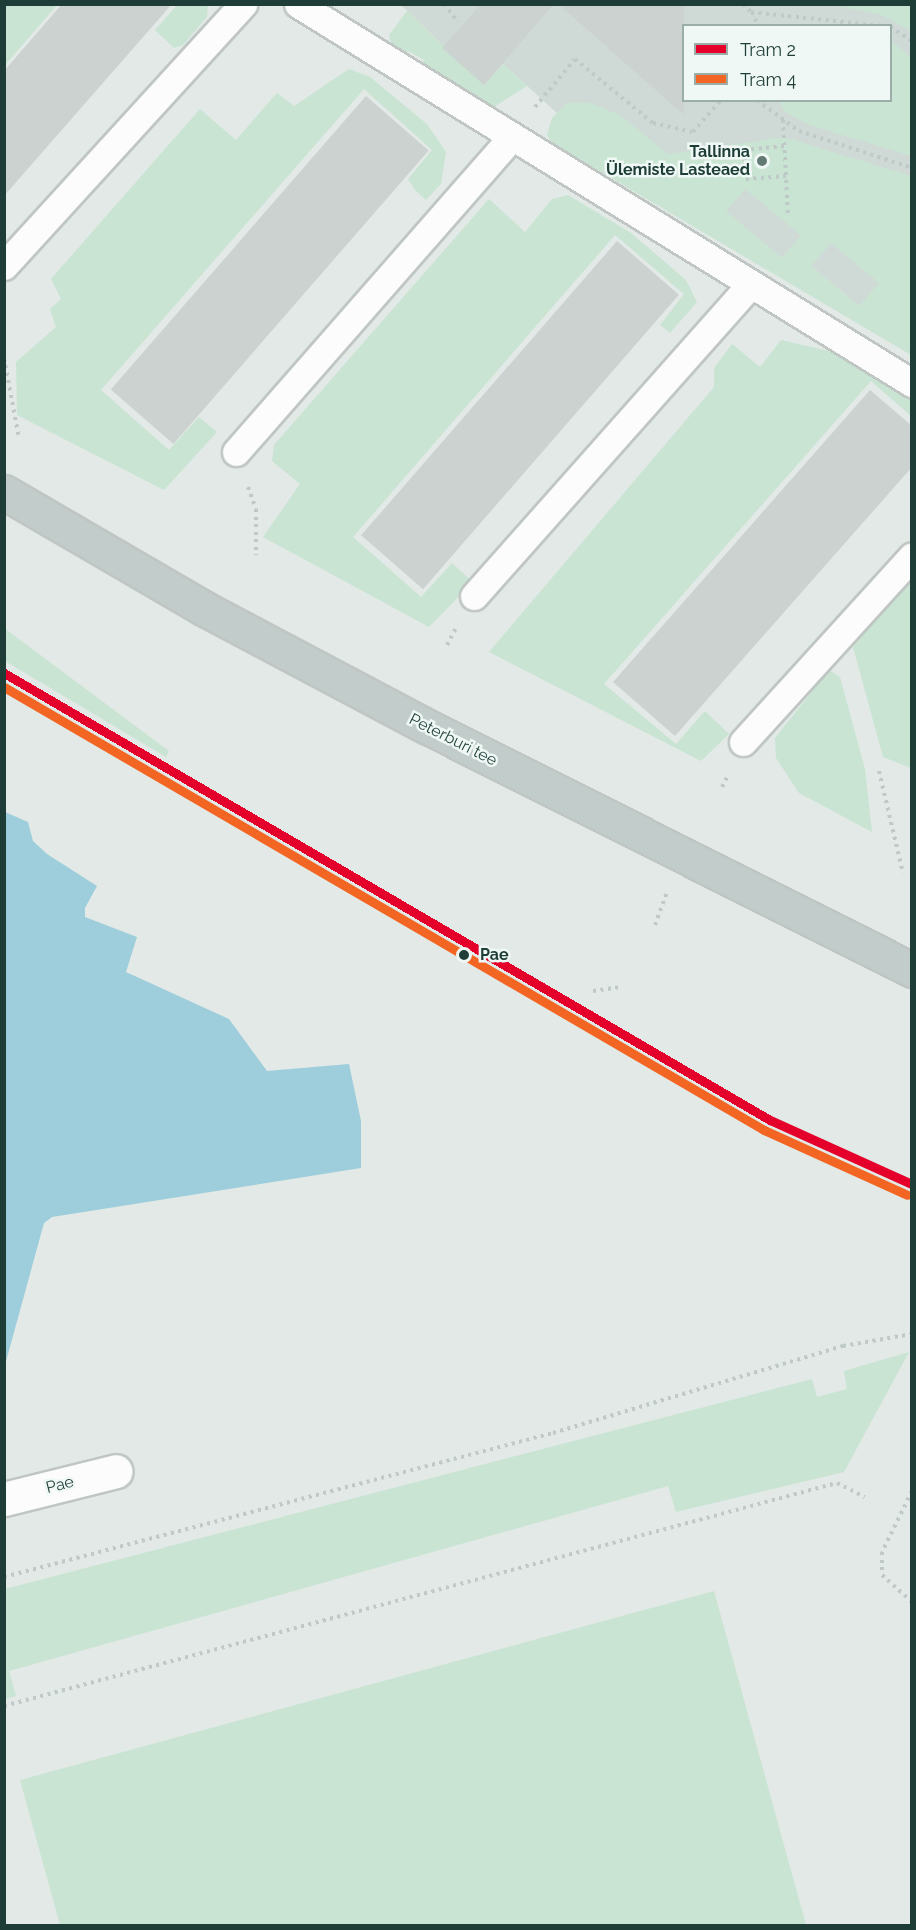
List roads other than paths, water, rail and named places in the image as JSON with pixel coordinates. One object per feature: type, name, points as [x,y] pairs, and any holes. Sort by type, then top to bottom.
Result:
[{"type":"highway","name":"Peterburi tee","points":[[4,492],[203,608],[428,727],[912,970]]},
{"type":"main road","name":"Pae","points":[[4,1499],[116,1471]]},
{"type":"lane","points":[[4,266],[243,4]]},
{"type":"lane","points":[[298,4],[912,383]]},
{"type":"lane","points":[[236,452],[512,137]]},
{"type":"lane","points":[[474,596],[751,284]]},
{"type":"lane","points":[[743,742],[912,556]]},
{"type":"water","points":[[5,812],[28,822],[33,841],[47,854],[97,886],[85,908],[85,917],[137,937],[126,972],[229,1019],[267,1071],[349,1064],[361,1121],[361,1168],[52,1217],[44,1223],[5,1365]]},
{"type":"tram line","name":"2","points":[[4,673],[770,1120],[912,1184]]},
{"type":"tram line","name":"4","points":[[4,687],[764,1130],[907,1195]]},
{"type":"place","name":"Tallinna Ülemiste Lasteaed","points":[[762,161]]},
{"type":"place","name":"Pae","points":[[464,955]]}]
